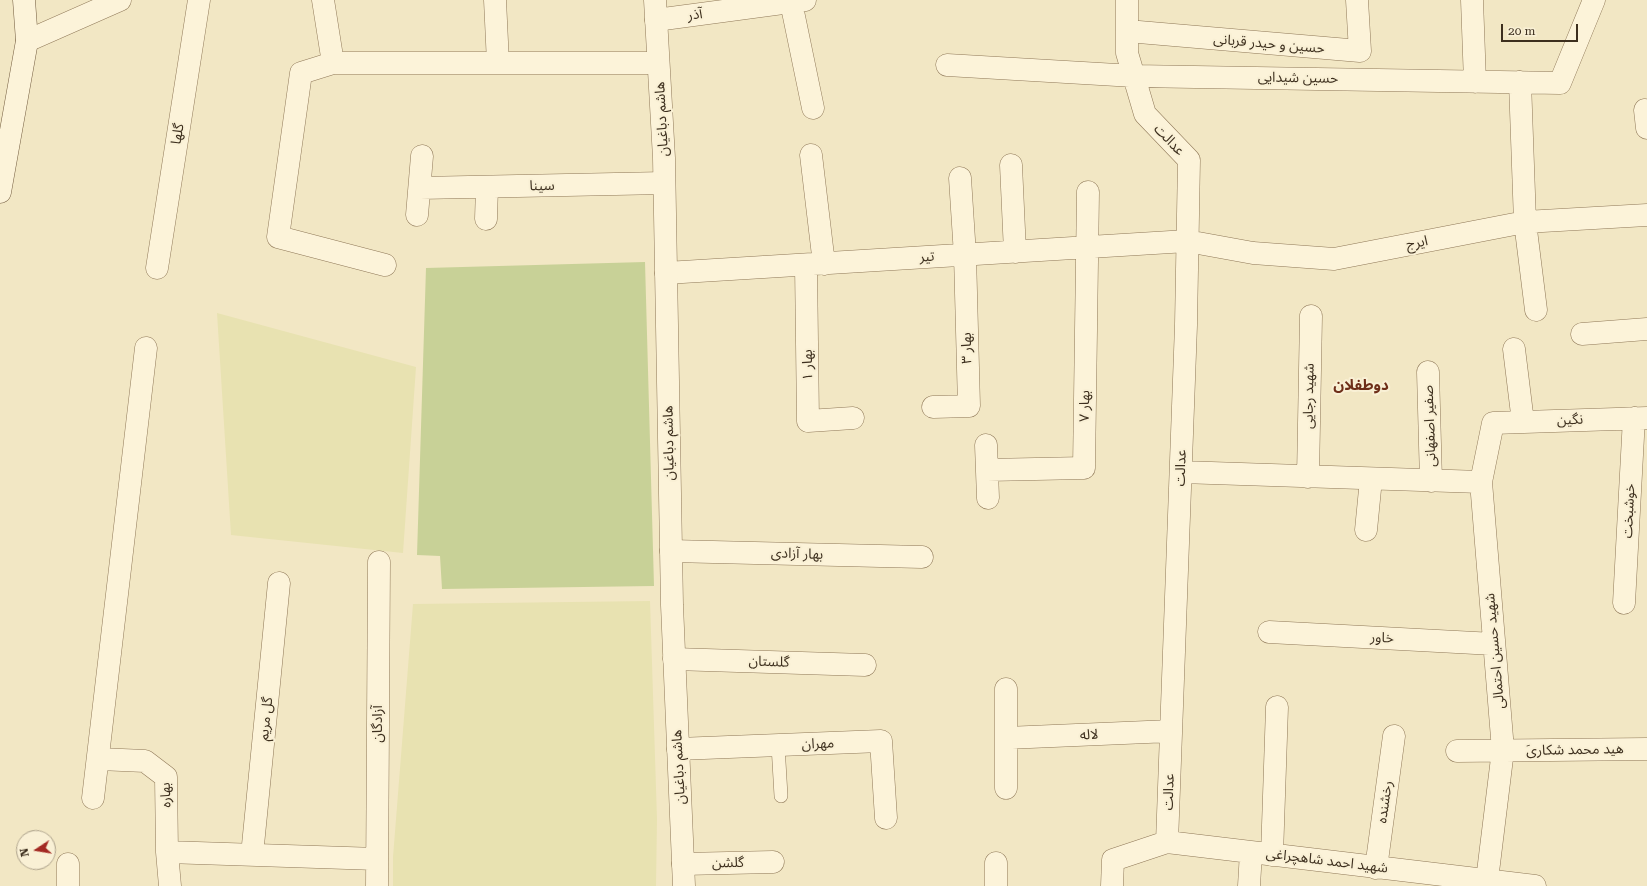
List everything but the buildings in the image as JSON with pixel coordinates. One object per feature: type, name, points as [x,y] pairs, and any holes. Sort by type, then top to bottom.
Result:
[{"type":"street","points":[[0,192],[26,41],[24,0]]},
{"type":"street","points":[[26,41],[120,0]]},
{"type":"street","name":"گلها","points":[[157,268],[199,0]]},
{"type":"street","points":[[323,0],[333,63]]},
{"type":"street","points":[[495,0],[498,63]]},
{"type":"street","name":"عدالت","points":[[1127,0],[1127,53],[1145,114],[1189,160],[1186,325],[1167,842]]},
{"type":"street","name":"حسین و حیدر قربانی","points":[[1127,31],[1360,52],[1357,0]]},
{"type":"street","points":[[1472,0],[1475,82]]},
{"type":"street","name":"حسین شیدایی","points":[[947,65],[1134,76],[1560,83],[1594,0]]},
{"type":"street","points":[[798,1],[813,108]]},
{"type":"street","name":"آذر","points":[[656,10],[798,1]]},
{"type":"street","name":"هاشم دباغیان","points":[[656,10],[664,183],[674,659],[684,886]]},
{"type":"street","points":[[385,265],[278,237],[301,73],[333,63],[658,63]]},
{"type":"street","points":[[1520,82],[1525,222],[1536,310]]},
{"type":"street","points":[[811,155],[815,264]]},
{"type":"street","points":[[417,215],[422,156]]},
{"type":"street","points":[[1011,164],[1015,252]]},
{"type":"street","points":[[960,178],[965,255]]},
{"type":"street","name":"سینا","points":[[420,188],[664,183]]},
{"type":"street","points":[[486,219],[487,187]]},
{"type":"street","points":[[1088,192],[1088,247]]},
{"type":"street","name":"ایرج","points":[[1187,241],[1253,253],[1334,259],[1525,222],[1647,215]]},
{"type":"street","name":"تیر","points":[[666,273],[1187,241]]},
{"type":"street","name":"بهار ۷","points":[[987,470],[1084,468],[1088,247]]},
{"type":"street","name":"بهار ۳","points":[[933,407],[968,406],[965,255]]},
{"type":"street","name":"بهار ۱","points":[[815,264],[808,421],[853,418]]},
{"type":"street","name":"شهید رجایی","points":[[1308,477],[1311,316]]},
{"type":"street","points":[[1582,334],[1647,329]]},
{"type":"street","points":[[93,798],[99,759],[146,348]]},
{"type":"street","points":[[1514,349],[1523,422]]},
{"type":"street","name":"صفیر اصفهانی","points":[[1428,372],[1431,481]]},
{"type":"street","name":"نگین","points":[[1493,423],[1641,418]]},
{"type":"street","name":"خوشبخت","points":[[1624,603],[1641,418]]},
{"type":"street","name":"شهید حسین احتمالی","points":[[1488,880],[1503,750],[1480,482],[1493,423]]},
{"type":"street","points":[[986,445],[988,498]]},
{"type":"street","points":[[1181,472],[1480,482]]},
{"type":"street","points":[[1366,530],[1371,479]]},
{"type":"street","name":"بهار آزادی","points":[[671,550],[922,557]]},
{"type":"street","name":"آزادگان","points":[[377,886],[378,562]]},
{"type":"street","name":"گل مریم","points":[[252,855],[279,583]]},
{"type":"street","name":"خاور","points":[[1269,632],[1494,644]]},
{"type":"street","name":"گلستان","points":[[674,659],[864,664]]},
{"type":"street","points":[[1006,689],[1006,788]]},
{"type":"street","points":[[1272,855],[1277,707]]},
{"type":"street","name":"لاله","points":[[1006,738],[1171,731]]},
{"type":"street","name":"رخشنده","points":[[1376,868],[1394,736]]},
{"type":"street","name":"مهران","points":[[678,749],[881,741],[886,818]]},
{"type":"street","name":"َهید محمد شکاری","points":[[1457,751],[1647,749]]},
{"type":"street","name":"بهاره","points":[[99,759],[145,761],[166,777],[167,852],[170,886]]},
{"type":"street","points":[[1112,886],[1113,860],[1167,842]]},
{"type":"street","name":"شهید احمد شاهچراغی","points":[[1167,842],[1376,868],[1435,880],[1488,880],[1535,886]]},
{"type":"street","points":[[167,852],[377,859]]},
{"type":"street","points":[[1249,886],[1251,852]]},
{"type":"street","name":"گلشن","points":[[683,864],[773,862]]},
{"type":"street","points":[[996,862],[996,886]]},
{"type":"street","points":[[68,864],[68,886]]},
{"type":"lane","points":[[778,746],[781,796]]},
{"type":"shaded area","points":[[217,313],[416,367],[403,553],[231,535]]},
{"type":"shaded area","points":[[650,601],[657,819],[656,886],[393,886],[393,857],[413,604]]},
{"type":"green space","points":[[645,262],[654,586],[442,589],[440,556],[417,555],[426,268]]},
{"type":"district","name":"دوطفلان","points":[[1361,386]]}]
